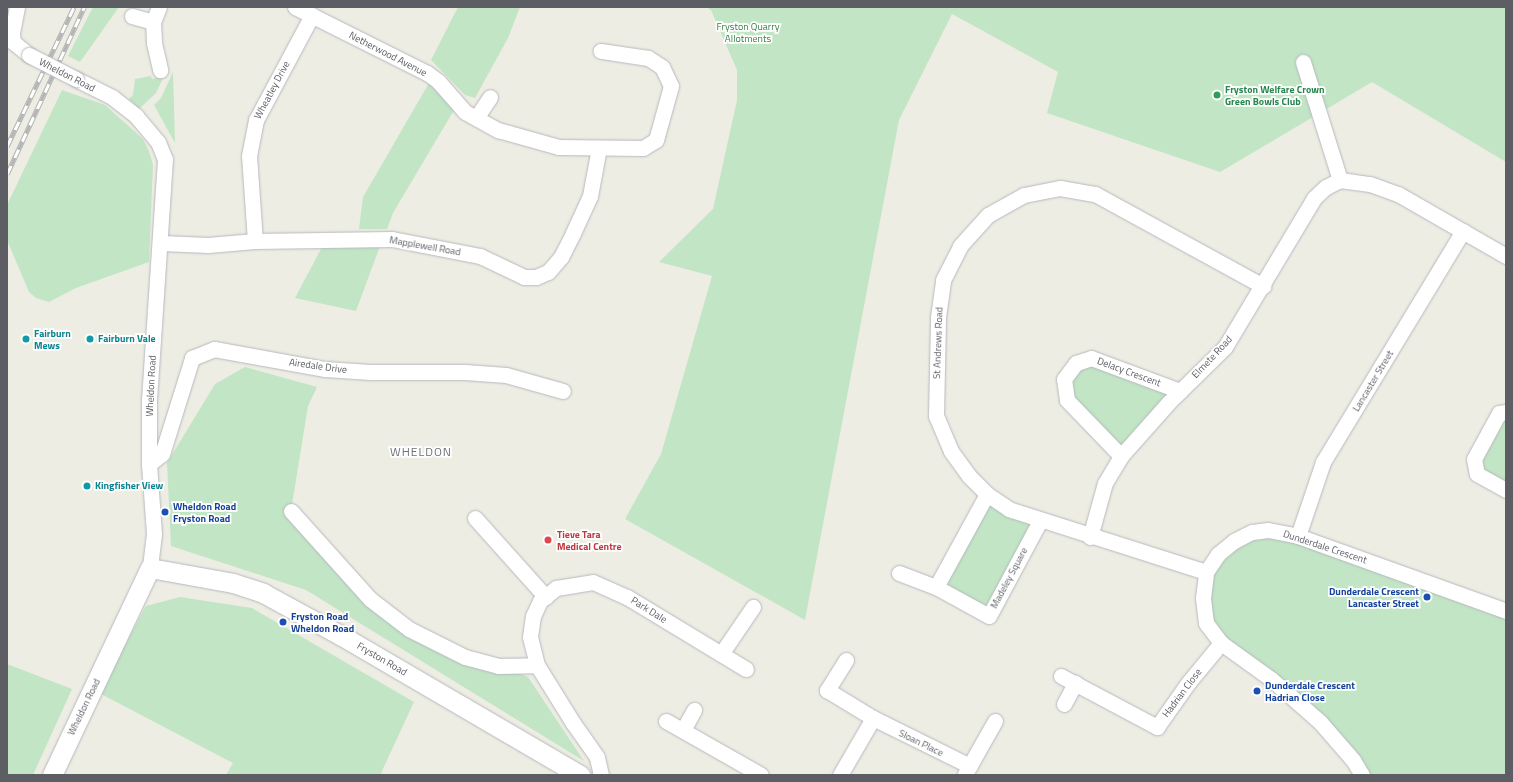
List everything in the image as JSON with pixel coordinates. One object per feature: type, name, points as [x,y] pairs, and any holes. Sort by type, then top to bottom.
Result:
[{"type":"street","name":"Wheldon Road","points":[[16,7],[12,33],[13,42],[29,56],[112,97],[136,116],[158,142],[165,159],[149,400],[149,464],[154,534],[150,568],[52,775]]},
{"type":"street","points":[[160,7],[153,22],[154,42],[160,70]]},
{"type":"street","name":"Netherwood Avenue","points":[[296,7],[427,73],[438,81],[465,112],[498,130],[522,139],[559,147],[643,148],[656,140],[671,86],[662,67],[648,58],[601,51]]},
{"type":"street","points":[[132,16],[153,22]]},
{"type":"street","name":"Wheatley Drive","points":[[255,241],[249,156],[251,138],[259,111],[312,16]]},
{"type":"street","points":[[1303,62],[1340,180],[1370,184],[1398,194],[1506,256]]},
{"type":"street","points":[[476,118],[490,97]]},
{"type":"street","name":"Mapplewell Road","points":[[160,243],[208,245],[255,241],[392,239],[480,256],[524,277],[536,277],[548,272],[561,257],[590,196],[599,148]]},
{"type":"street","name":"Elmete Road","points":[[1090,537],[1105,483],[1121,456],[1180,391],[1225,347],[1263,286],[1314,198],[1340,180]]},
{"type":"street","name":"St Andrews Road","points":[[1206,572],[1090,537],[1040,521],[1009,509],[988,494],[969,476],[951,451],[936,416],[938,317],[943,280],[960,246],[988,215],[1024,195],[1060,188],[1095,194],[1263,286]]},
{"type":"street","name":"Lancaster Street","points":[[1298,536],[1323,462],[1463,231]]},
{"type":"street","name":"Airedale Drive","points":[[149,464],[162,454],[192,358],[214,349],[325,369],[370,372],[465,372],[506,375],[562,391]]},
{"type":"street","name":"Delacy Crescent","points":[[1121,456],[1067,400],[1064,379],[1076,363],[1091,358],[1180,391]]},
{"type":"street","points":[[1506,412],[1500,413],[1474,459],[1477,474],[1506,490]]},
{"type":"street","points":[[899,573],[936,587],[988,494]]},
{"type":"street","points":[[290,511],[370,600],[409,629],[465,657],[498,666],[537,665]]},
{"type":"street","points":[[475,518],[546,596]]},
{"type":"street","name":"Madeley Square","points":[[936,587],[989,616],[1040,521]]},
{"type":"street","name":"Dunderdale Crescent","points":[[1362,775],[1353,760],[1320,722],[1271,679],[1221,643],[1206,623],[1203,598],[1206,572],[1218,554],[1234,541],[1252,532],[1268,530],[1298,536],[1506,611]]},
{"type":"street","name":"Fryston Road","points":[[150,568],[233,583],[263,593],[335,632],[580,775]]},
{"type":"street","name":"Park Dale","points":[[601,775],[597,757],[573,723],[537,665],[530,637],[532,616],[546,596],[556,588],[593,582],[627,597],[746,669]]},
{"type":"street","points":[[721,654],[753,607]]},
{"type":"street","name":"Hadrian Close","points":[[1061,676],[1157,727],[1188,683],[1221,643]]},
{"type":"street","name":"Sloan Place","points":[[846,660],[827,690],[873,718],[967,770],[995,721]]},
{"type":"street","points":[[1064,704],[1075,683]]},
{"type":"street","points":[[683,730],[694,710]]},
{"type":"street","points":[[840,775],[873,718]]},
{"type":"street","points":[[666,721],[761,775]]},
{"type":"green space","points":[[93,7],[119,7],[80,62],[68,56]]},
{"type":"green space","points":[[458,7],[520,7],[508,38],[475,98],[465,95],[431,60]]},
{"type":"green space","name":"Fryston Quarry Allotments","points":[[706,7],[1506,7],[1506,162],[1372,82],[1220,172],[1047,113],[1058,72],[952,14],[899,120],[805,620],[625,519],[661,454],[712,276],[659,262],[713,209],[737,100],[737,70],[711,10]]},
{"type":"green space","points":[[173,72],[175,143],[154,105],[161,98]]},
{"type":"green space","points":[[151,76],[152,79],[164,76],[156,93],[139,109],[129,99],[133,95],[135,79]]},
{"type":"green space","points":[[429,83],[454,110],[393,213],[387,229],[359,229],[363,197]]},
{"type":"green space","points":[[62,90],[105,105],[143,139],[149,151],[153,165],[149,262],[76,288],[49,302],[36,298],[29,292],[7,240],[7,205]]},
{"type":"green space","points":[[380,246],[356,311],[295,298],[322,247]]},
{"type":"green space","points":[[1091,358],[1180,391],[1121,456],[1067,400],[1076,363]]},
{"type":"green space","points":[[245,367],[317,387],[308,406],[291,511],[409,629],[528,677],[584,761],[306,590],[171,546],[167,463],[215,384]]},
{"type":"green space","points":[[1506,412],[1506,490],[1477,474],[1474,459]]},
{"type":"green space","points":[[987,494],[1040,521],[989,616],[936,587]]},
{"type":"green space","points":[[1268,530],[1506,611],[1506,775],[1362,775],[1353,760],[1221,643],[1203,598],[1218,554]]},
{"type":"green space","points":[[180,597],[252,608],[414,702],[381,773],[384,775],[226,775],[233,763],[99,693],[146,606]]},
{"type":"green space","points":[[7,664],[72,689],[33,775],[7,775]]},
{"type":"railway","points":[[7,146],[74,7]]},
{"type":"railway","points":[[7,174],[84,7]]},
{"type":"place","name":"Fryston Welfare Crown Green Bowls Club","points":[[1217,95]]},
{"type":"place","name":"Fairburn Mews","points":[[26,339]]},
{"type":"place","name":"Fairburn Vale","points":[[90,339]]},
{"type":"place","name":"Kingfisher View","points":[[87,486]]},
{"type":"place","name":"Wheldon Road Fryston Road","points":[[165,512]]},
{"type":"place","name":"Tieve Tara Medical Centre","points":[[548,540]]},
{"type":"place","name":"Dunderdale Crescent Lancaster Street","points":[[1427,597]]},
{"type":"place","name":"Fryston Road Wheldon Road","points":[[283,622]]},
{"type":"place","name":"Dunderdale Crescent Hadrian Close","points":[[1257,691]]},
{"type":"district","name":"WHELDON","points":[[421,452]]}]
